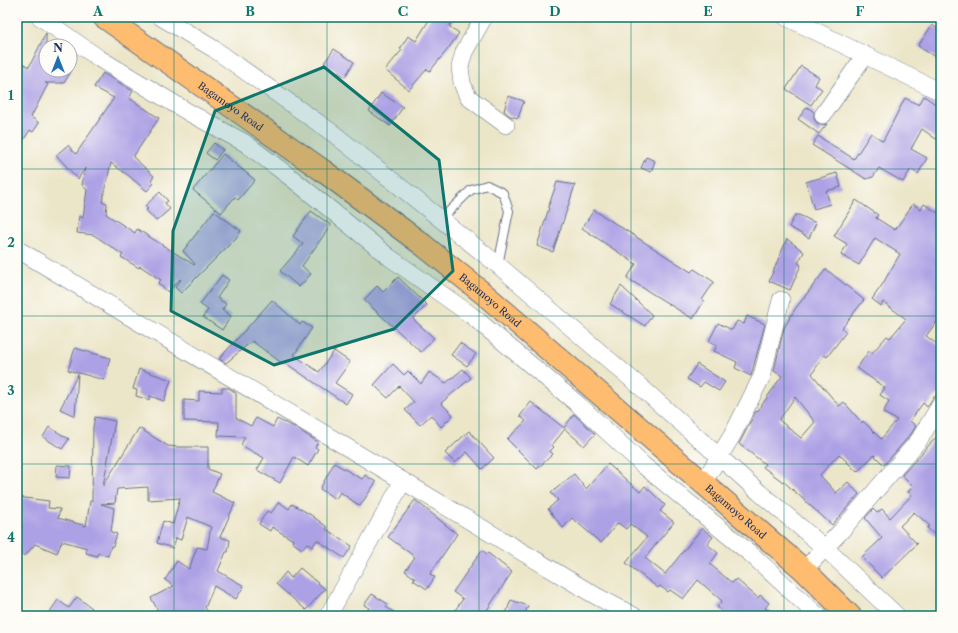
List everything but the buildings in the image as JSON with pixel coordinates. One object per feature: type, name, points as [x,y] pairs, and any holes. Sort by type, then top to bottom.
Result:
[{"type":"highway","name":"Bagamoyo Road","points":[[104,17],[322,170],[423,245],[484,294],[804,570],[850,616]]},
{"type":"street","points":[[40,17],[100,59],[188,112],[244,143],[308,191],[390,257],[471,315],[580,406],[643,465],[752,555],[818,616]]},
{"type":"street","points":[[161,17],[214,49],[334,134],[498,265],[825,548],[897,616]]},
{"type":"street","points":[[484,17],[464,52],[460,67],[462,83],[468,97],[506,125]]},
{"type":"street","points":[[786,17],[941,92]]},
{"type":"street","points":[[823,115],[865,55]]},
{"type":"street","points":[[308,191],[322,170]]},
{"type":"street","points":[[17,249],[596,596],[634,616]]},
{"type":"street","points":[[703,483],[733,434],[762,376],[781,300]]},
{"type":"street","points":[[804,570],[841,531],[919,440],[941,404]]},
{"type":"street","points":[[328,616],[403,481]]},
{"type":"lane","points":[[440,220],[471,190],[487,185],[503,193],[509,211],[498,265]]},
{"type":"highlighted area","points":[[324,67],[439,160],[453,271],[394,329],[274,365],[171,311],[173,231],[215,111]]}]
